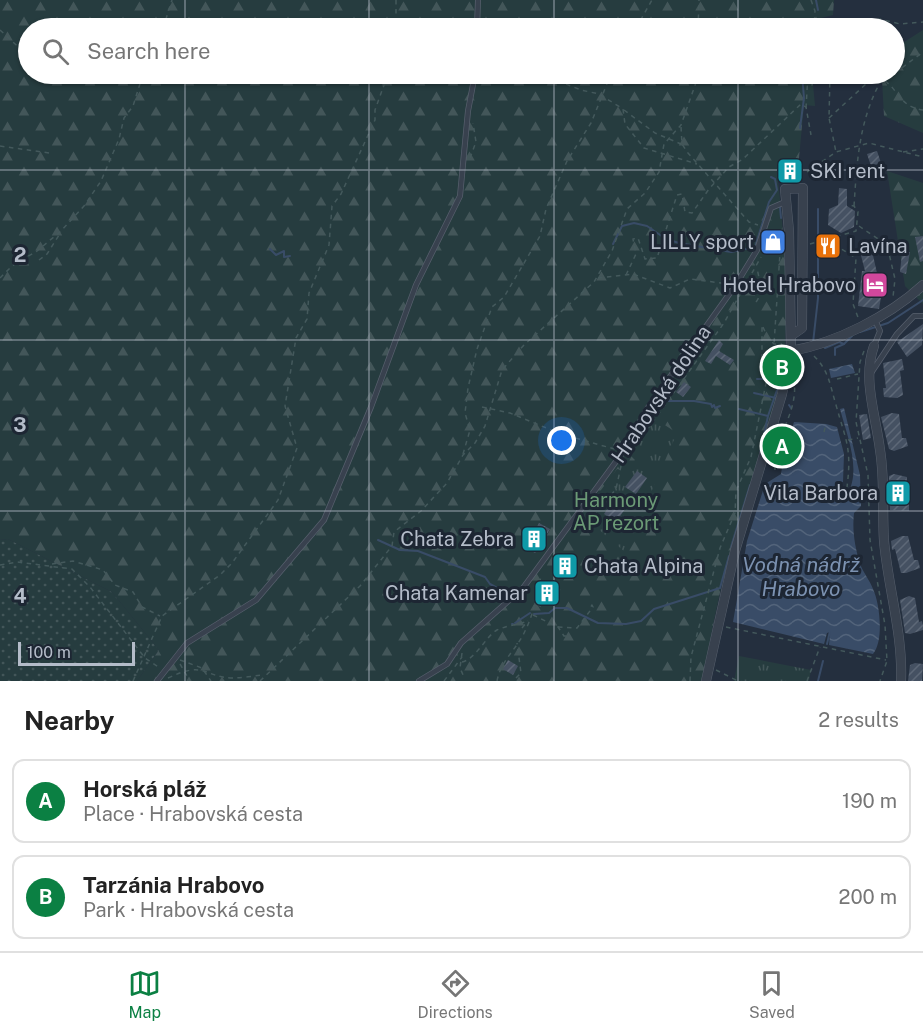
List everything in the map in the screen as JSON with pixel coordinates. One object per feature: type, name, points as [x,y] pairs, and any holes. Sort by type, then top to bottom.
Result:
[{"type":"street","points":[[706,681],[735,551],[788,368],[792,335],[784,253],[785,189],[803,188],[802,328],[792,335]]},
{"type":"street","points":[[791,351],[813,346],[861,325],[876,322],[923,285]]},
{"type":"street","points":[[874,346],[870,393],[881,458],[884,542],[898,633],[901,681]]},
{"type":"lane","points":[[477,18],[478,0]]},
{"type":"lane","points":[[159,681],[187,643],[256,600],[324,520],[371,407],[416,285],[460,196],[468,111],[473,84]]},
{"type":"lane","name":"Hrabovská dolina","points":[[419,681],[447,664],[461,643],[523,588],[622,452],[637,424],[677,365],[760,251],[762,235],[771,208],[786,202]]},
{"type":"lane","points":[[870,375],[897,334],[915,316],[923,316]]},
{"type":"lane","points":[[874,346],[880,332],[876,322]]},
{"type":"path","points":[[166,18],[172,0]]},
{"type":"path","points":[[396,0],[396,18]]},
{"type":"path","points":[[642,18],[652,0]]},
{"type":"path","points":[[698,18],[699,0]]},
{"type":"path","points":[[811,0],[815,18]]},
{"type":"path","points":[[905,24],[923,22]]},
{"type":"path","points":[[0,30],[18,47]]},
{"type":"path","points":[[905,65],[923,52]]},
{"type":"path","points":[[0,278],[12,266],[37,251],[61,231],[84,206],[101,181],[119,139],[124,118],[133,106],[140,84]]},
{"type":"path","points":[[133,681],[162,616],[232,563],[278,500],[297,448],[285,406],[296,338],[307,319],[309,293],[316,282],[329,245],[332,206],[341,194],[375,120],[375,110],[384,84]]},
{"type":"path","points":[[569,84],[603,96],[666,140],[681,144],[749,222],[765,227]]},
{"type":"path","points":[[463,455],[470,430],[465,413],[468,388],[477,349],[492,307],[504,297],[540,236],[546,209],[567,161],[591,123],[607,84]]},
{"type":"path","points":[[681,144],[681,125],[695,84]]},
{"type":"path","points":[[807,84],[806,108],[811,135]]},
{"type":"path","points":[[830,84],[829,118],[836,152]]},
{"type":"path","points":[[829,118],[866,84]]},
{"type":"path","points":[[814,243],[823,238],[856,231],[859,226],[858,212],[854,206],[858,145],[869,102],[879,84]]},
{"type":"path","points":[[889,84],[902,102],[923,110]]},
{"type":"path","points":[[626,275],[636,254],[633,239],[638,238],[645,260],[654,260],[659,255],[675,198],[682,194],[686,212],[692,213],[715,183],[801,104],[806,108]]},
{"type":"path","points":[[623,109],[625,124],[644,148],[697,164]]},
{"type":"path","points":[[462,165],[472,156],[476,142],[476,129],[468,111]]},
{"type":"path","points":[[260,681],[263,675],[360,586],[392,546],[394,532],[420,511],[447,483],[463,455],[485,426],[502,370],[524,345],[597,278],[612,251],[627,209],[645,193],[659,172],[661,152],[666,140],[681,125]]},
{"type":"path","points":[[807,172],[836,152],[869,143],[923,158]]},
{"type":"path","points":[[0,146],[49,153]]},
{"type":"path","points":[[900,152],[923,149]]},
{"type":"path","points":[[849,205],[854,206]]},
{"type":"path","points":[[859,226],[887,244],[894,279],[892,310]]},
{"type":"path","points":[[39,260],[47,254],[61,231]]},
{"type":"path","points":[[631,438],[644,434],[700,360],[756,267],[762,235]]},
{"type":"path","points":[[839,236],[836,246],[856,258],[853,304],[861,325]]},
{"type":"path","points":[[690,681],[691,657],[720,548],[735,513],[736,491],[751,457],[774,344],[784,253],[760,251]]},
{"type":"path","points":[[756,267],[761,289],[760,297],[756,302]]},
{"type":"path","points":[[597,278],[642,275],[670,288],[690,279],[735,286]]},
{"type":"path","points":[[770,366],[762,357],[762,325],[768,338],[774,344]]},
{"type":"path","points":[[813,346],[831,379],[848,440],[850,464],[847,487]]},
{"type":"path","points":[[874,346],[863,351],[856,422],[868,475],[870,540],[883,604],[887,661],[880,681]]},
{"type":"path","points":[[775,470],[780,441],[795,402],[794,379],[788,368]]},
{"type":"path","points":[[837,379],[859,374]]},
{"type":"path","points":[[482,407],[510,413],[574,439],[622,452],[616,489],[594,516]]},
{"type":"path","points":[[824,432],[826,424]]},
{"type":"path","points":[[848,440],[859,438]]},
{"type":"path","points":[[497,681],[503,663],[532,616],[537,603],[544,560]]},
{"type":"path","points":[[48,564],[74,561],[103,570],[115,585],[133,592],[142,607],[162,616]]},
{"type":"path","points":[[0,565],[17,562],[48,564],[72,569],[90,587],[145,658],[165,672]]},
{"type":"path","points":[[537,603],[540,606],[550,604],[560,589]]},
{"type":"path","points":[[532,616],[558,627],[577,628],[590,610]]},
{"type":"path","points":[[522,628],[532,616]]},
{"type":"path","points":[[462,662],[469,659],[491,639],[495,632],[510,625],[525,622]]},
{"type":"path","points":[[718,625],[887,661]]},
{"type":"path","points":[[558,627],[563,634]]},
{"type":"path","points":[[516,678],[521,673],[517,642]]},
{"type":"path","points":[[461,643],[460,668],[464,677]]},
{"type":"path","points":[[807,681],[820,647]]},
{"type":"path","points":[[444,681],[462,656]]},
{"type":"path","points":[[177,658],[231,678],[263,675]]},
{"type":"path","points":[[177,658],[190,681]]},
{"type":"path","points":[[159,681],[184,670],[202,668]]},
{"type":"path","points":[[202,668],[211,681]]},
{"type":"path","points":[[709,669],[738,681]]},
{"type":"green space","points":[[0,0],[834,0],[833,15],[821,18],[18,18],[18,84],[813,84],[815,106],[804,105],[797,179],[778,181],[783,232],[786,317],[785,345],[778,395],[724,574],[703,681],[137,681],[159,650],[112,592],[8,539],[0,540]]},
{"type":"green space","points":[[923,30],[923,133],[884,116],[882,84],[905,84],[905,42]]},
{"type":"green space","points":[[887,171],[923,183],[923,304],[905,286]]},
{"type":"green space","name":"Harmony AP rezort","points":[[654,418],[677,433],[625,552],[582,515],[617,469],[627,471],[635,460],[629,454]]},
{"type":"green space","points":[[8,539],[112,592],[159,650],[137,681],[0,681],[0,540]]},
{"type":"green space","points":[[739,656],[811,670],[809,681],[734,681]]},
{"type":"water","points":[[852,364],[855,373],[831,378],[829,369]]},
{"type":"water","name":"Vodná nádrž Hrabovo","points":[[844,408],[860,475],[861,506],[854,513],[853,520],[855,545],[860,564],[872,586],[879,613],[879,640],[873,654],[829,645],[830,632],[827,633],[824,644],[733,622],[747,541],[765,484],[781,474],[785,449],[794,422],[837,427],[844,454],[843,482],[837,483],[838,487],[844,486],[842,492],[847,495],[853,475],[853,464],[840,409]]},
{"type":"building","points":[[877,151],[882,166],[872,169],[867,154]]},
{"type":"building","points":[[839,188],[847,189],[847,206],[855,211],[854,227],[841,233],[828,225],[829,209],[838,205]]},
{"type":"building","name":"LILLY sport","points":[[769,232],[777,232],[777,252],[769,252]]},
{"type":"building","points":[[923,236],[923,261],[920,262],[915,237]]},
{"type":"building","points":[[832,239],[832,252],[822,253],[822,240]]},
{"type":"building","points":[[870,242],[877,273],[885,274],[879,309],[858,306],[862,271],[865,271],[858,244]]},
{"type":"building","points":[[910,252],[906,274],[900,272],[902,253]]},
{"type":"building","points":[[923,324],[922,345],[907,357],[897,342]]},
{"type":"building","points":[[719,340],[723,344],[719,351],[734,360],[730,365],[716,356],[711,364],[705,361]]},
{"type":"building","points":[[902,359],[904,370],[900,371],[903,395],[897,398],[884,397],[883,388],[886,388],[883,363]]},
{"type":"building","points":[[684,382],[691,387],[683,397],[676,392]]},
{"type":"building","points":[[892,413],[899,414],[902,438],[906,438],[908,446],[894,451],[889,449],[881,417]]},
{"type":"building","points":[[867,414],[871,438],[863,440],[859,415]]},
{"type":"building","points":[[637,471],[647,478],[636,494],[625,487]]},
{"type":"building","name":"Vila Barbora","points":[[894,474],[907,477],[905,502],[909,502],[909,511],[890,510],[889,476]]},
{"type":"building","points":[[613,501],[625,509],[616,522],[604,514]]},
{"type":"building","name":"Chata Zebra","points":[[539,523],[550,529],[535,553],[524,547]]},
{"type":"building","points":[[908,536],[914,560],[918,560],[920,568],[906,573],[901,573],[891,541]]},
{"type":"building","name":"Chata Alpina","points":[[566,555],[576,561],[565,577],[554,570]]},
{"type":"building","points":[[909,596],[915,598],[919,622],[922,621],[923,626],[923,630],[910,634],[905,633],[900,600]]},
{"type":"building","points":[[508,660],[518,666],[513,675],[503,669]]},
{"type":"building","points":[[923,664],[922,681],[908,681],[910,665]]},
{"type":"waterway","points":[[816,0],[818,10]]},
{"type":"waterway","points":[[800,128],[804,98],[803,84]]},
{"type":"waterway","points":[[613,244],[622,226],[634,223],[647,226],[666,239],[679,243],[731,252],[755,247],[769,202],[777,190],[775,179],[771,177]]},
{"type":"waterway","points":[[780,207],[781,218]]},
{"type":"waterway","points":[[813,343],[818,298],[818,209]]},
{"type":"waterway","points":[[270,249],[276,255],[284,251],[284,257],[290,256]]},
{"type":"waterway","points":[[860,332],[888,323],[923,300]]},
{"type":"waterway","points":[[844,344],[852,336]]},
{"type":"waterway","points":[[825,348],[839,342],[844,344],[835,348],[835,355]]},
{"type":"waterway","points":[[757,379],[765,379],[778,387],[768,416],[760,454]]},
{"type":"waterway","points":[[754,393],[776,398]]},
{"type":"waterway","points":[[646,417],[658,403],[665,400]]},
{"type":"waterway","points":[[668,401],[694,401],[711,404],[715,408],[720,406]]},
{"type":"waterway","points":[[739,409],[768,416]]},
{"type":"waterway","points":[[731,547],[750,485]]},
{"type":"waterway","points":[[378,540],[400,550],[418,551],[485,577],[490,584],[510,595]]},
{"type":"waterway","points":[[534,614],[549,613],[555,608],[567,608],[598,623],[626,624],[641,621],[654,609],[720,588],[729,556]]},
{"type":"waterway","points":[[515,623],[530,613]]},
{"type":"waterway","points":[[827,644],[830,631]]},
{"type":"waterway","points":[[818,681],[823,661]]},
{"type":"place","name":"SKI rent","points":[[790,171]]},
{"type":"place","name":"LILLY sport","points":[[773,242]]},
{"type":"place","name":"Lavína","points":[[828,246]]},
{"type":"place","name":"Hotel Hrabovo","points":[[875,285]]},
{"type":"place","name":"Tarzánia Hrabovo","points":[[782,367]]},
{"type":"place","name":"Horská pláž","points":[[782,446]]},
{"type":"place","name":"Vila Barbora","points":[[898,493]]},
{"type":"place","name":"Chata Zebra","points":[[534,539]]},
{"type":"place","name":"Chata Alpina","points":[[565,566]]},
{"type":"place","name":"Chata Kamenar","points":[[547,593]]}]
